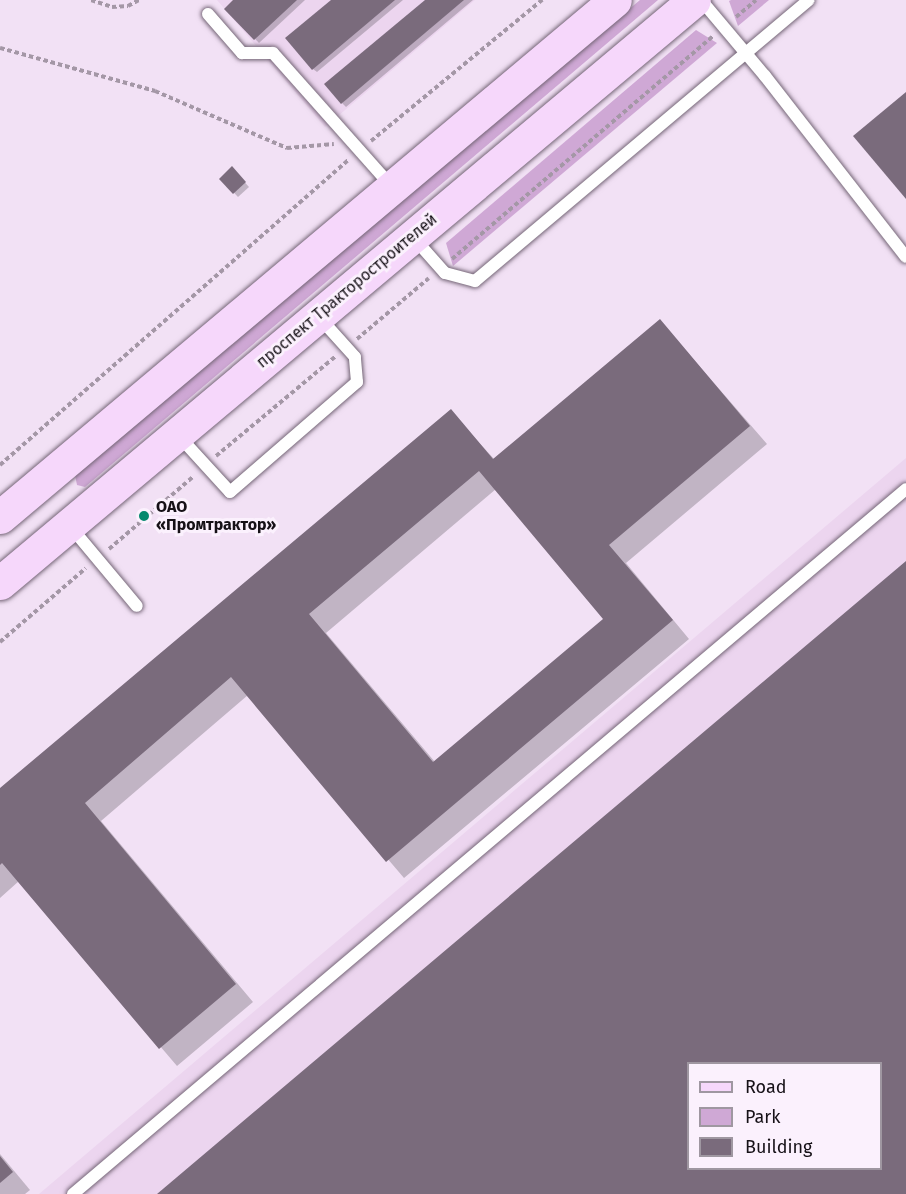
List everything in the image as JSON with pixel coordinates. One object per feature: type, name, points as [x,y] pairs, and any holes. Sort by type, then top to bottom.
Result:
[{"type":"main road","points":[[0,517],[615,0]]},
{"type":"main road","name":"проспект Тракторостроителей","points":[[0,583],[694,0]]},
{"type":"main road","points":[[36,486],[69,525]]},
{"type":"lane","points":[[701,0],[746,53],[906,256]]},
{"type":"lane","points":[[412,236],[445,273],[475,281],[809,0]]},
{"type":"lane","points":[[208,14],[242,53],[273,53],[392,187]]},
{"type":"lane","points":[[177,434],[226,491],[230,492],[357,382],[355,357],[318,316]]},
{"type":"lane","points":[[73,1194],[906,489]]},
{"type":"lane","points":[[69,525],[137,606]]},
{"type":"path","points":[[91,0],[112,7],[128,6],[139,0]]},
{"type":"path","points":[[0,465],[356,147],[542,0]]},
{"type":"path","points":[[732,21],[756,0]]},
{"type":"path","points":[[449,262],[716,34]]},
{"type":"path","points":[[0,48],[155,91],[287,148],[356,147]]},
{"type":"path","points":[[355,341],[437,272]]},
{"type":"path","points":[[210,461],[343,351]]},
{"type":"path","points":[[106,551],[197,473]]},
{"type":"path","points":[[0,642],[91,564]]},
{"type":"shaded area","points":[[217,0],[475,0],[325,127]]},
{"type":"shaded area","points":[[906,458],[906,1194],[39,1194]]},
{"type":"green space","points":[[640,0],[658,0],[85,487],[77,485],[75,475]]},
{"type":"green space","points":[[769,0],[738,26],[729,1]]},
{"type":"green space","points":[[696,30],[717,43],[453,266],[446,243]]},
{"type":"building","points":[[233,0],[297,0],[254,40],[224,9]]},
{"type":"building","points":[[331,0],[395,0],[312,70],[285,38]]},
{"type":"building","points":[[425,0],[464,0],[341,104],[324,84]]},
{"type":"building","points":[[906,92],[906,199],[853,136]]},
{"type":"building","points":[[232,166],[246,182],[233,194],[219,179]]},
{"type":"building","points":[[660,319],[750,426],[609,545],[673,620],[386,862],[231,677],[85,803],[236,984],[159,1049],[2,863],[0,865],[0,788],[451,409],[493,459]],"holes":[[[479,471],[603,619],[433,762],[309,614]]]},
{"type":"building","points":[[906,561],[906,1194],[157,1194]]},
{"type":"building","points":[[0,1156],[13,1172],[0,1183]]},
{"type":"place","name":"ОАО «Промтрактор»","points":[[144,516]]}]
